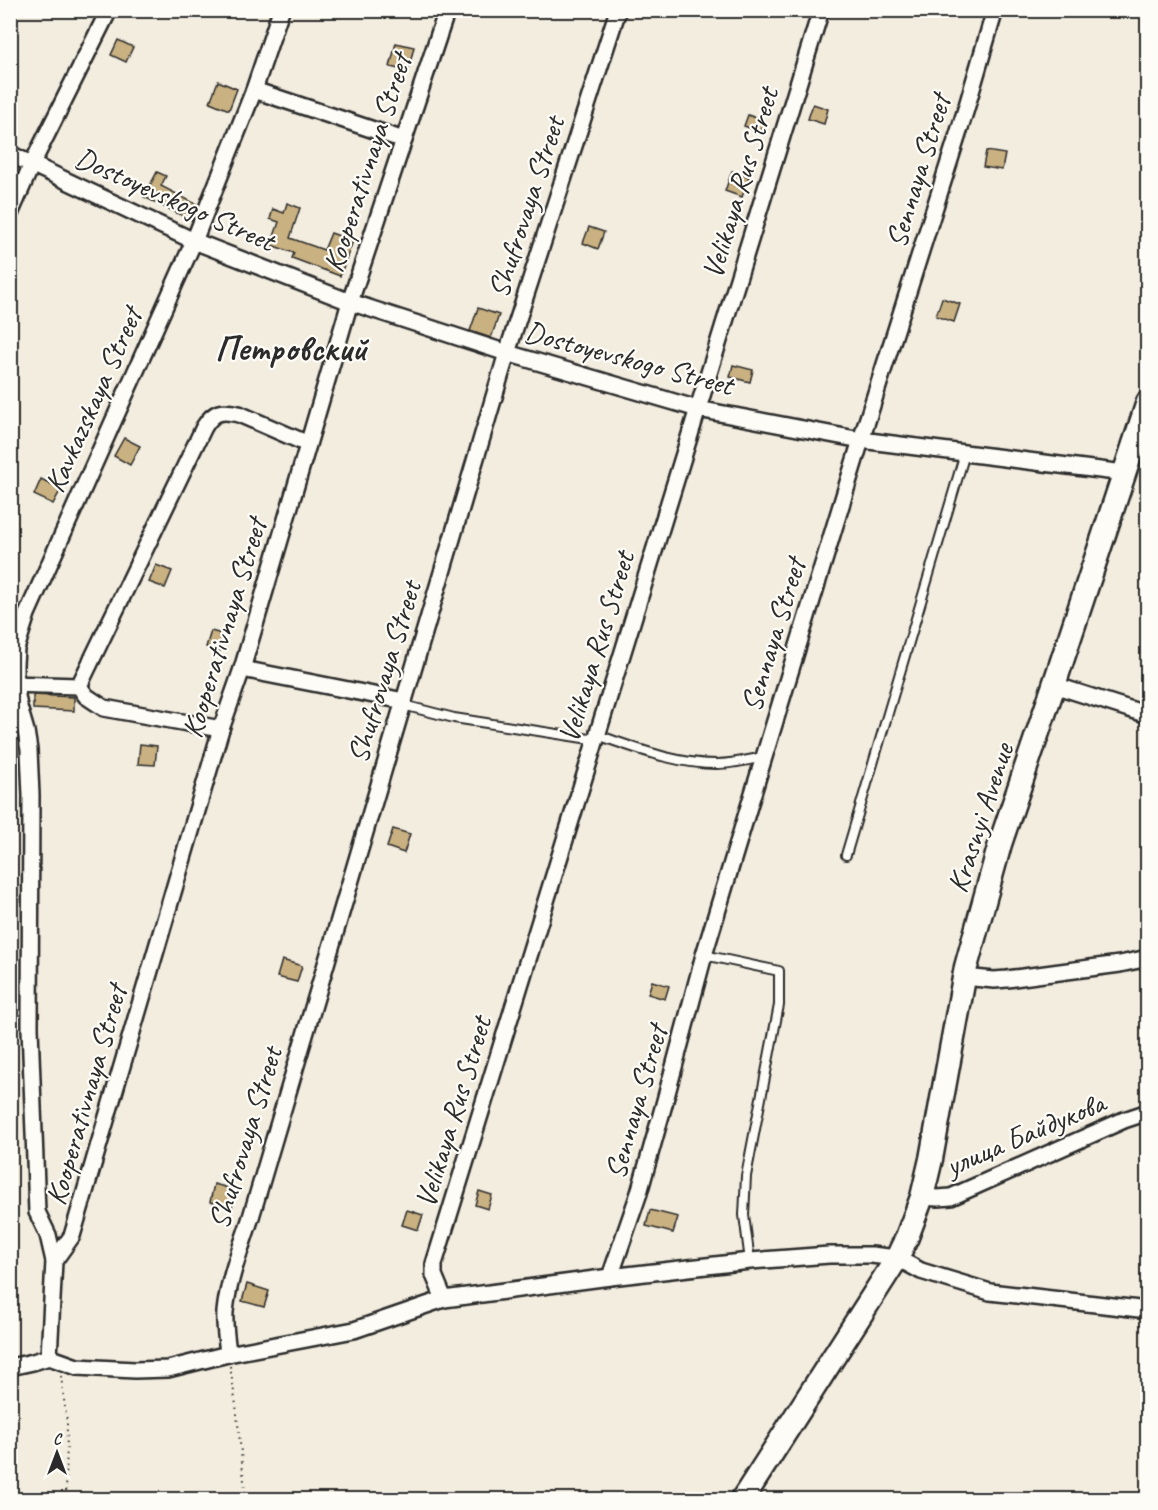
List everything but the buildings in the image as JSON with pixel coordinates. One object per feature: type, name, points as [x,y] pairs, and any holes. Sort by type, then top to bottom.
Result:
[{"type":"street","points":[[10,214],[32,164],[109,10]]},
{"type":"street","name":"Kavkazskaya Street","points":[[54,1359],[54,1261],[48,1235],[37,1212],[30,1028],[31,795],[26,731],[13,684],[16,649],[27,614],[194,242],[254,90],[281,10]]},
{"type":"street","name":"Kooperativnaya Street","points":[[54,1261],[72,1236],[221,729],[242,669],[350,302],[447,10]]},
{"type":"street","name":"Shufrovaya Street","points":[[228,1354],[225,1313],[236,1262],[507,353],[618,10]]},
{"type":"street","name":"Velikaya Rus Street","points":[[444,1299],[434,1275],[434,1264],[821,10]]},
{"type":"street","name":"Sennaya Street","points":[[610,1277],[639,1193],[704,955],[764,757],[995,10]]},
{"type":"street","points":[[254,90],[404,140]]},
{"type":"street","name":"Dostoyevskogo Street","points":[[10,154],[194,242],[350,302],[507,353],[698,409],[861,440],[1124,472]]},
{"type":"street","name":"Krasnyi Avenue","points":[[742,1500],[897,1258],[922,1197],[964,977],[1000,844],[1148,402]]},
{"type":"street","points":[[79,686],[204,427],[211,417],[218,412],[227,411],[239,414],[308,444]]},
{"type":"street","points":[[242,669],[404,703]]},
{"type":"street","points":[[13,684],[79,686]]},
{"type":"street","points":[[1054,685],[1148,715]]},
{"type":"street","points":[[79,686],[86,696],[104,708],[221,729]]},
{"type":"street","points":[[964,977],[1007,979],[1120,964],[1148,958]]},
{"type":"street","name":"улица Байдукова","points":[[922,1197],[951,1197],[1124,1120],[1148,1112]]},
{"type":"street","points":[[10,1367],[54,1359],[77,1367],[168,1369],[228,1354],[354,1330],[444,1299],[610,1277],[750,1261],[828,1255],[871,1255],[897,1258],[921,1271],[990,1292],[1148,1310]]},
{"type":"lane","points":[[846,855],[965,453]]},
{"type":"lane","points":[[404,703],[454,718],[596,738],[691,763],[719,764],[764,757]]},
{"type":"lane","points":[[704,955],[779,971],[779,1005],[746,1176],[744,1215],[750,1261]]},
{"type":"path","points":[[228,1354],[236,1404],[246,1500]]},
{"type":"path","points":[[54,1359],[67,1423],[66,1500]]},
{"type":"district","name":"Петровский","points":[[291,348]]}]
